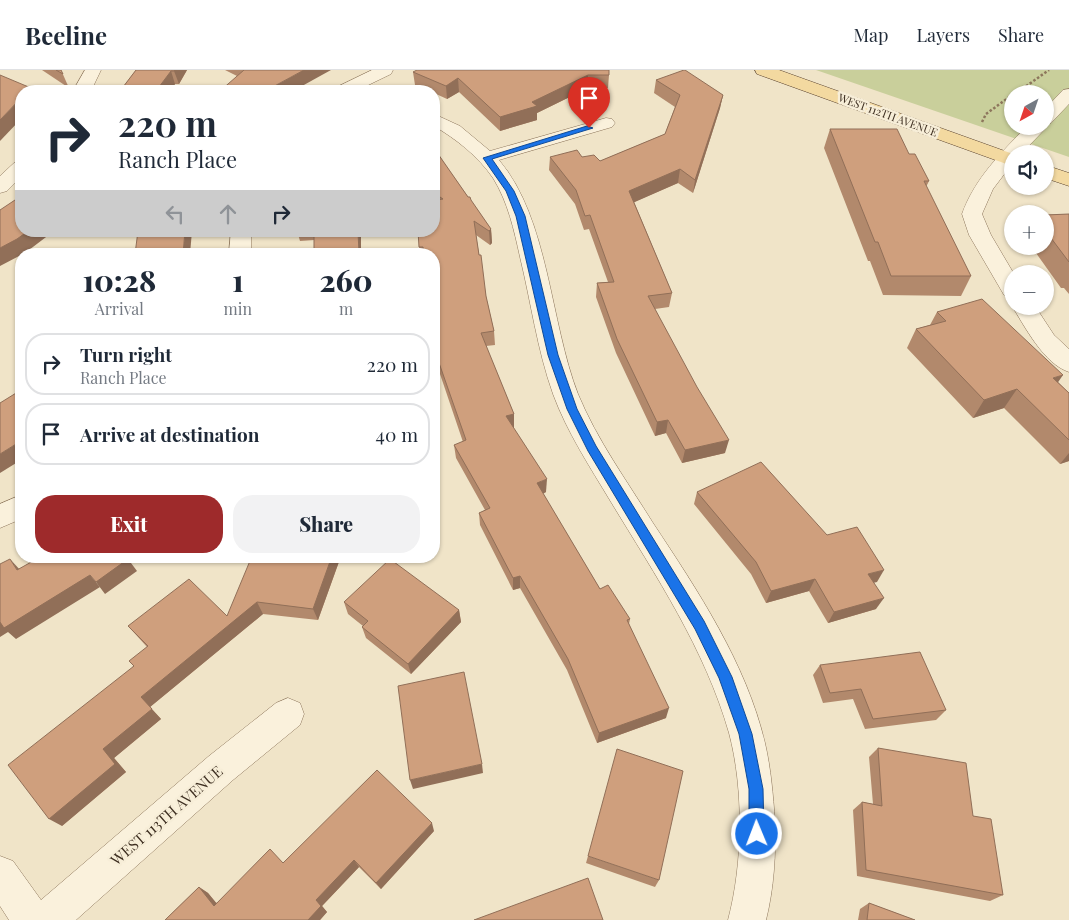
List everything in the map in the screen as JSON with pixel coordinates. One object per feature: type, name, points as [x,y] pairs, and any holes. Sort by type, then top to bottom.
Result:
[{"type":"main road","name":"WEST 112TH AVENUE","points":[[763,70],[1004,157]]},
{"type":"main road","points":[[1054,174],[1069,180]]},
{"type":"street","points":[[85,85],[93,70]]},
{"type":"street","points":[[364,85],[385,70]]},
{"type":"street","points":[[1054,110],[1069,94]]},
{"type":"street","points":[[440,123],[456,132],[487,158],[510,191],[520,216],[553,355],[572,409],[592,448],[700,625],[725,677],[746,734],[756,789],[757,841],[747,920]]},
{"type":"street","points":[[487,158],[606,123]]},
{"type":"street","points":[[1022,145],[1030,135]]},
{"type":"street","points":[[1004,166],[981,193],[972,214],[980,235],[1004,276]]},
{"type":"street","points":[[0,186],[15,172]]},
{"type":"street","points":[[1029,315],[1046,341],[1069,363]]},
{"type":"street","points":[[0,517],[15,509]]},
{"type":"street","name":"WEST 113TH AVENUE","points":[[47,920],[221,768],[288,714]]},
{"type":"street","points":[[0,874],[32,920]]},
{"type":"path","points":[[1028,85],[1049,70]]},
{"type":"path","points":[[982,122],[986,114],[1004,102]]},
{"type":"green space","points":[[816,70],[1069,70],[1069,157],[1054,152],[1054,145],[1034,145],[1005,135],[1054,135],[1054,85],[1004,85],[1004,135]]},
{"type":"building","points":[[136,70],[175,70],[171,71],[160,85],[125,85]]},
{"type":"building","points":[[244,70],[304,70],[276,85],[227,85]]},
{"type":"building","points":[[417,70],[609,70],[609,75],[588,75],[532,102],[537,106],[500,117],[458,78],[446,86],[413,72]]},
{"type":"building","points":[[685,70],[723,95],[695,180],[680,169],[629,191],[672,293],[648,296],[697,387],[729,440],[685,450],[668,420],[657,422],[617,339],[597,283],[614,282],[590,215],[585,216],[576,190],[550,157],[577,150],[582,157],[594,155],[600,161],[665,134],[680,95],[656,80]]},
{"type":"building","points":[[0,75],[24,85],[15,85],[15,104],[0,120]]},
{"type":"building","points":[[830,129],[897,129],[909,154],[915,154],[929,181],[924,181],[971,276],[891,276],[878,242],[875,242]]},
{"type":"building","points":[[440,157],[491,229],[489,231],[474,221],[479,255],[481,255],[486,296],[494,331],[481,333],[514,414],[506,416],[547,479],[537,483],[600,589],[608,585],[630,619],[627,620],[669,708],[599,733],[568,659],[520,576],[513,578],[479,513],[490,508],[454,445],[466,440],[440,366],[440,248],[419,247],[418,237],[440,237],[440,199],[443,199],[440,197]]},
{"type":"building","points":[[15,200],[15,237],[20,237],[0,248],[0,210]]},
{"type":"building","points":[[1069,214],[1069,262],[1054,242],[1054,215]]},
{"type":"building","points":[[137,237],[184,237],[184,248],[136,248]]},
{"type":"building","points":[[314,237],[358,237],[359,248],[314,248]]},
{"type":"building","points":[[982,299],[1063,375],[1053,378],[1069,393],[1069,440],[1017,389],[984,400],[916,329],[946,321],[937,312]]},
{"type":"building","points":[[15,394],[15,445],[0,454],[0,403]]},
{"type":"building","points":[[761,462],[827,535],[857,527],[884,570],[868,574],[884,598],[834,612],[815,579],[771,591],[756,562],[697,492]]},
{"type":"building","points":[[10,559],[17,570],[30,563],[122,563],[96,582],[90,575],[4,628],[0,622],[0,564]]},
{"type":"building","points":[[249,563],[329,563],[313,609],[257,602],[141,697],[152,709],[103,749],[115,764],[49,819],[8,765],[134,666],[129,661],[148,646],[128,626],[189,579],[227,616]]},
{"type":"building","points":[[386,563],[395,563],[459,610],[408,664],[362,627],[368,621],[344,602]]},
{"type":"building","points":[[920,652],[946,710],[873,719],[861,689],[830,693],[820,665]]},
{"type":"building","points":[[464,672],[482,764],[410,780],[398,686]]},
{"type":"building","points":[[878,748],[966,763],[973,816],[991,819],[1003,895],[866,870],[862,802],[882,806]]},
{"type":"building","points":[[617,749],[683,771],[659,880],[588,856]]},
{"type":"building","points":[[377,770],[432,823],[376,883],[354,860],[316,900],[321,906],[308,920],[165,920],[199,887],[214,906],[270,849],[283,863]]},
{"type":"building","points":[[588,878],[603,920],[474,920]]},
{"type":"building","points":[[869,903],[915,920],[867,920]]},
{"type":"route","points":[[589,128],[487,158],[501,175],[520,216],[553,355],[572,409],[592,448],[700,625],[725,677],[746,734],[756,789],[757,834]]}]
